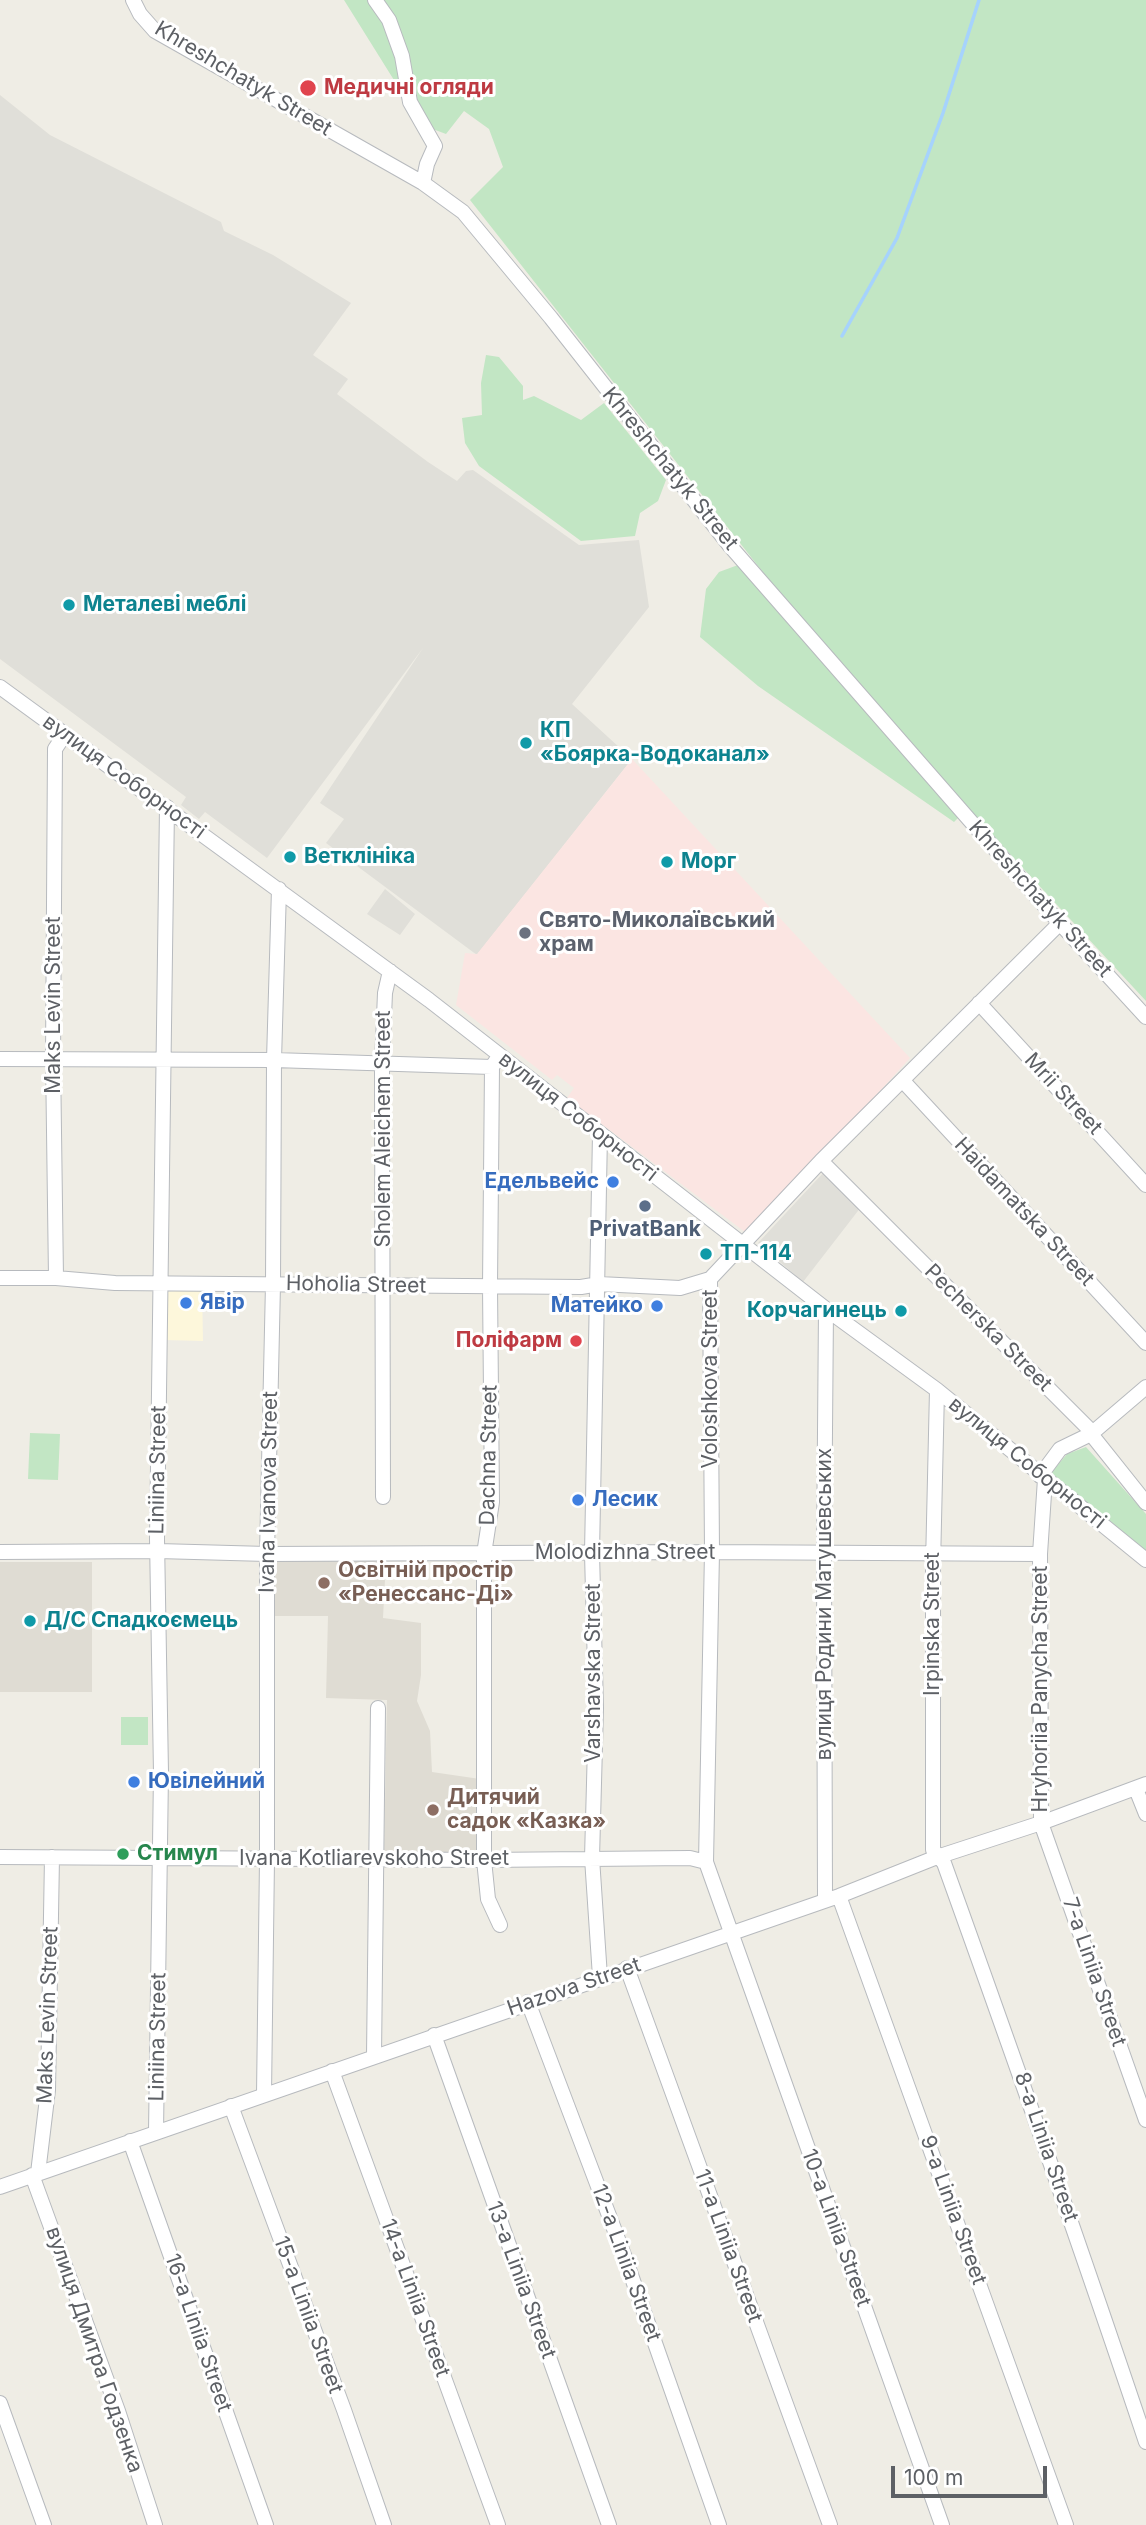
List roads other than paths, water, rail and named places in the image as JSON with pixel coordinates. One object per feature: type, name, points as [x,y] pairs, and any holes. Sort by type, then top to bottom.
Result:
[{"type":"street","name":"Khreshchatyk Street","points":[[132,0],[155,31],[423,183],[463,212],[551,318],[730,546],[1060,923],[1146,1017]]},
{"type":"street","points":[[375,0],[389,20],[402,56],[410,102],[435,146],[427,163],[423,183]]},
{"type":"street","name":"вулиця Соборності","points":[[0,687],[390,971],[496,1061],[600,1134],[937,1390],[1146,1560]]},
{"type":"street","name":"Maks Levin Street","points":[[56,1278],[53,1058],[55,749],[65,734]]},
{"type":"street","name":"Liniina Street","points":[[156,2132],[160,1858],[158,1551],[167,807]]},
{"type":"street","name":"Ivana Ivanova Street","points":[[264,2095],[267,1554],[279,889]]},
{"type":"street","name":"Voloshkova Street","points":[[730,1932],[706,1862],[712,1552],[710,1279],[821,1161],[1060,923]]},
{"type":"street","name":"Sholem Aleichem Street","points":[[383,1497],[382,1064],[385,993],[390,971]]},
{"type":"street","name":"Mrii Street","points":[[979,1003],[1146,1185]]},
{"type":"street","points":[[0,1059],[274,1060],[382,1064],[496,1061]]},
{"type":"street","name":"Dachna Street","points":[[496,1061],[490,1286],[492,1502],[484,1553],[484,1860],[488,1899],[500,1925]]},
{"type":"street","name":"Haidamatska Street","points":[[903,1081],[1146,1343]]},
{"type":"street","name":"Varshavska Street","points":[[600,1134],[592,1553],[596,1708],[592,1858],[600,1978]]},
{"type":"street","name":"Pecherska Street","points":[[821,1161],[1089,1429],[1146,1503]]},
{"type":"street","name":"Hoholia Street","points":[[0,1278],[56,1278],[115,1283],[581,1287],[599,1284],[680,1288],[710,1279]]},
{"type":"street","name":"вулиця Родини Матушевських","points":[[827,1309],[824,1553],[832,1897]]},
{"type":"street","points":[[1042,1477],[1060,1450],[1091,1434],[1146,1387]]},
{"type":"street","name":"Irpinska Street","points":[[937,1390],[933,1554],[933,1850],[937,1857]]},
{"type":"street","name":"Hryhoriia Panycha Street","points":[[1041,1823],[1042,1477]]},
{"type":"street","name":"Molodizhna Street","points":[[0,1552],[1040,1555]]},
{"type":"street","points":[[374,2056],[378,1708]]},
{"type":"street","points":[[1141,1786],[1146,1814]]},
{"type":"street","name":"Hazova Street","points":[[0,2187],[832,1897],[937,1857],[1141,1786]]},
{"type":"street","name":"7-a Liniia Street","points":[[1041,1823],[1146,2120]]},
{"type":"street","name":"Ivana Kotliarevskoho Street","points":[[0,1857],[376,1860],[690,1858],[706,1862]]},
{"type":"street","name":"Maks Levin Street","points":[[35,2174],[48,2090],[52,1857]]},
{"type":"street","name":"8-a Liniia Street","points":[[937,1857],[944,1863],[1059,2184],[1146,2442]]},
{"type":"street","name":"9-a Liniia Street","points":[[832,1897],[1066,2525]]},
{"type":"street","name":"10-a Liniia Street","points":[[730,1932],[942,2525]]},
{"type":"street","name":"11-a Liniia Street","points":[[627,1968],[830,2525]]},
{"type":"street","name":"12-a Liniia Street","points":[[528,2002],[624,2255],[719,2525]]},
{"type":"street","name":"13-a Liniia Street","points":[[434,2035],[609,2525]]},
{"type":"street","name":"14-a Liniia Street","points":[[332,2071],[498,2525]]},
{"type":"street","name":"15-a Liniia Street","points":[[231,2106],[384,2525]]},
{"type":"street","name":"16-a Liniia Street","points":[[130,2141],[266,2525]]},
{"type":"street","name":"вулиця Дмитра Годзенка","points":[[35,2174],[155,2525]]},
{"type":"street","points":[[0,2403],[44,2525]]},
{"type":"waterway","points":[[842,336],[897,238],[943,113],[979,0]]},
{"type":"place","name":"Медичні огляди","points":[[308,88]]},
{"type":"place","name":"Металеві меблі","points":[[69,605]]},
{"type":"place","name":"КП «Боярка-Водоканал»","points":[[526,743]]},
{"type":"place","name":"Ветклініка","points":[[290,857]]},
{"type":"place","name":"Морг","points":[[667,862]]},
{"type":"place","name":"Свято-Миколаївський храм","points":[[525,933]]},
{"type":"place","name":"Едельвейс","points":[[613,1182]]},
{"type":"place","name":"PrivatBank","points":[[645,1206]]},
{"type":"place","name":"ТП-114","points":[[706,1254]]},
{"type":"place","name":"Явір","points":[[186,1303]]},
{"type":"place","name":"Матейко","points":[[657,1306]]},
{"type":"place","name":"Корчагинець","points":[[901,1311]]},
{"type":"place","name":"Поліфарм","points":[[576,1341]]},
{"type":"place","name":"Лесик","points":[[578,1500]]},
{"type":"place","name":"Освітній простір «Ренессанс-Ді»","points":[[324,1583]]},
{"type":"place","name":"Д/С Спадкоємець","points":[[30,1621]]},
{"type":"place","name":"Ювілейний","points":[[134,1782]]},
{"type":"place","name":"Дитячий садок «Казка»","points":[[433,1810]]},
{"type":"place","name":"Стимул","points":[[123,1854]]}]
